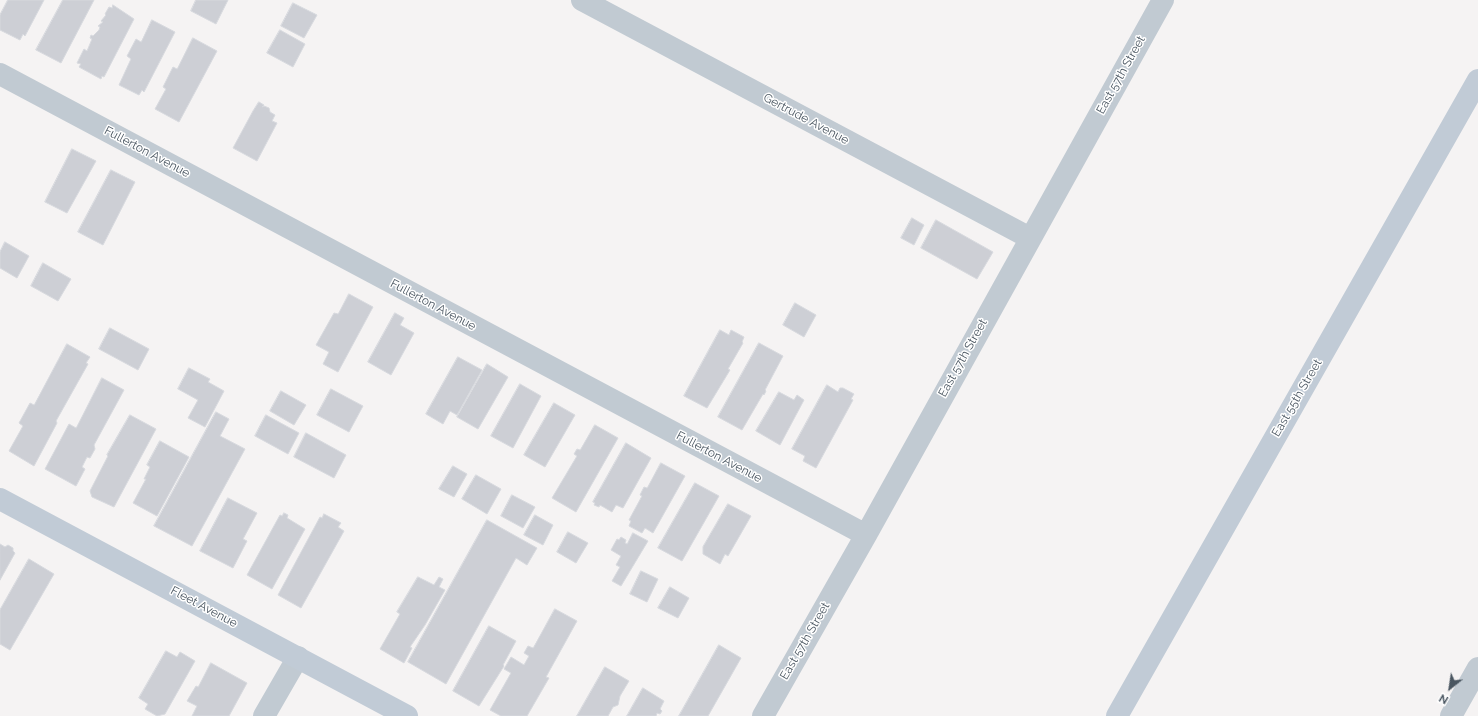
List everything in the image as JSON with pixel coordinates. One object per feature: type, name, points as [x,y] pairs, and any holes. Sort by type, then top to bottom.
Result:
[{"type":"street","name":"Gertrude Avenue","points":[[582,0],[1030,238]]},
{"type":"street","name":"East 57th Street","points":[[763,716],[866,535],[1163,0]]},
{"type":"street","name":"Fullerton Avenue","points":[[0,74],[866,535]]},
{"type":"street","name":"East 55th Street","points":[[1117,716],[1478,80]]},
{"type":"street","name":"Fleet Avenue","points":[[0,499],[407,716]]},
{"type":"street","points":[[264,716],[298,657]]},
{"type":"street","points":[[1451,716],[1478,668]]},
{"type":"building","points":[[8,0],[44,0],[25,36],[23,34],[20,40],[0,30],[0,15]]},
{"type":"building","points":[[63,0],[94,0],[61,63],[36,50]]},
{"type":"building","points":[[196,0],[228,0],[216,24],[191,11]]},
{"type":"building","points":[[293,3],[317,15],[304,38],[281,26]]},
{"type":"building","points":[[113,5],[134,19],[104,77],[102,76],[101,79],[79,67],[81,64],[77,63],[84,49],[87,51],[92,39],[90,38],[91,35],[93,36],[99,30],[100,27],[98,26],[103,22],[101,21],[106,15],[105,14],[109,7],[112,8]]},
{"type":"building","points":[[152,20],[175,32],[144,92],[142,90],[139,95],[119,85],[131,59],[127,56],[136,39],[141,42]]},
{"type":"building","points":[[280,30],[305,44],[293,67],[267,53]]},
{"type":"building","points":[[193,38],[217,51],[179,122],[155,109],[166,89],[163,87],[173,67],[177,69]]},
{"type":"building","points":[[259,102],[264,105],[262,107],[264,106],[269,108],[270,112],[275,115],[272,121],[277,123],[257,161],[233,148]]},
{"type":"building","points":[[72,149],[96,161],[67,213],[45,202]]},
{"type":"building","points":[[111,170],[135,182],[103,245],[78,232]]},
{"type":"building","points":[[912,218],[924,225],[914,245],[901,238]]},
{"type":"building","points":[[936,220],[993,252],[977,279],[921,248]]},
{"type":"building","points":[[5,242],[29,256],[17,278],[0,268],[0,252]]},
{"type":"building","points":[[43,263],[71,279],[58,301],[31,286]]},
{"type":"building","points":[[349,294],[373,307],[338,372],[323,364],[329,352],[316,345],[334,313],[338,314]]},
{"type":"building","points":[[795,303],[816,315],[804,337],[783,325]]},
{"type":"building","points":[[395,313],[404,318],[400,325],[414,333],[391,375],[368,362]]},
{"type":"building","points":[[110,328],[149,349],[138,370],[99,349]]},
{"type":"building","points":[[720,330],[729,335],[731,330],[744,337],[743,343],[728,369],[730,370],[707,408],[684,396]]},
{"type":"building","points":[[759,343],[783,356],[765,390],[764,395],[763,394],[742,430],[718,417]]},
{"type":"building","points":[[67,344],[90,357],[86,363],[88,364],[56,421],[57,423],[34,466],[9,451],[23,426],[19,423],[30,403],[34,405]]},
{"type":"building","points":[[458,357],[482,370],[457,415],[450,411],[443,424],[426,414]]},
{"type":"building","points":[[487,364],[508,377],[478,429],[457,417]]},
{"type":"building","points":[[189,368],[210,379],[208,382],[224,391],[205,427],[188,418],[198,400],[178,389]]},
{"type":"building","points":[[102,378],[124,390],[94,445],[95,449],[90,458],[87,457],[82,467],[85,469],[76,486],[45,469],[69,424],[76,428]]},
{"type":"building","points":[[520,384],[541,396],[513,448],[491,436]]},
{"type":"building","points":[[827,385],[838,392],[840,388],[843,388],[854,394],[851,399],[853,400],[816,468],[803,461],[805,456],[792,449]]},
{"type":"building","points":[[331,389],[363,406],[349,432],[317,415]]},
{"type":"building","points":[[281,391],[306,405],[294,425],[270,411]]},
{"type":"building","points":[[779,392],[794,400],[797,395],[804,400],[780,445],[756,431]]},
{"type":"building","points":[[554,403],[575,415],[545,467],[524,455]]},
{"type":"building","points":[[216,412],[229,419],[220,436],[245,449],[192,546],[154,526]]},
{"type":"building","points":[[130,415],[156,429],[114,507],[92,497],[90,491],[108,456],[107,455]]},
{"type":"building","points":[[266,415],[299,433],[288,454],[255,436]]},
{"type":"building","points":[[595,425],[618,438],[576,512],[552,498],[577,456],[574,454],[577,449],[580,450]]},
{"type":"building","points":[[306,433],[346,455],[334,478],[294,457]]},
{"type":"building","points":[[160,441],[189,457],[157,516],[133,503],[146,479],[144,479],[150,467],[147,465]]},
{"type":"building","points":[[626,443],[651,458],[623,508],[616,505],[612,512],[600,505],[599,507],[594,505],[595,503],[593,502]]},
{"type":"building","points":[[661,463],[685,476],[653,533],[645,528],[642,533],[629,526],[631,521],[629,520],[642,496],[640,495],[644,487],[647,488]]},
{"type":"building","points":[[453,466],[467,474],[454,497],[439,489]]},
{"type":"building","points":[[476,475],[501,489],[487,514],[462,499]]},
{"type":"building","points":[[695,483],[719,496],[682,561],[658,548]]},
{"type":"building","points":[[512,495],[535,507],[523,528],[501,516]]},
{"type":"building","points":[[228,498],[257,513],[243,539],[247,541],[233,568],[200,551]]},
{"type":"building","points":[[728,504],[751,516],[728,556],[725,554],[720,564],[703,554],[703,547]]},
{"type":"building","points":[[284,513],[288,515],[287,518],[305,529],[272,589],[247,575],[280,515],[282,516]]},
{"type":"building","points":[[324,514],[341,523],[338,527],[344,531],[301,608],[278,595],[320,517],[322,518]]},
{"type":"building","points":[[535,515],[553,525],[543,545],[524,535]]},
{"type":"building","points":[[487,520],[537,548],[527,565],[516,558],[446,684],[408,662]]},
{"type":"building","points":[[568,532],[588,543],[576,563],[557,552]]},
{"type":"building","points":[[633,533],[648,541],[621,586],[612,581],[620,567],[616,565],[621,556],[611,550],[617,539],[619,540],[621,537],[626,540],[625,543],[627,544]]},
{"type":"building","points":[[0,544],[5,547],[8,545],[13,548],[15,553],[0,580]]},
{"type":"building","points":[[29,559],[54,574],[10,650],[0,644],[0,610]]},
{"type":"building","points":[[641,571],[658,579],[647,602],[630,594]]},
{"type":"building","points":[[418,577],[434,585],[439,577],[443,579],[439,587],[445,590],[425,625],[410,647],[412,648],[404,663],[380,649],[400,614],[397,612]]},
{"type":"building","points":[[670,587],[689,598],[678,618],[658,608]]},
{"type":"building","points":[[555,609],[577,621],[546,677],[549,678],[527,716],[501,716],[490,710],[511,673],[504,669],[511,657],[524,665],[529,656],[524,653],[528,646],[533,648]]},
{"type":"building","points":[[489,626],[516,641],[503,665],[504,666],[479,706],[453,691]]},
{"type":"building","points":[[719,645],[741,658],[708,716],[679,716]]},
{"type":"building","points":[[166,651],[177,657],[180,652],[195,661],[165,714],[157,716],[145,709],[148,704],[139,698]]},
{"type":"building","points":[[211,663],[247,683],[229,716],[192,716],[197,706],[187,701],[196,686],[198,687]]},
{"type":"building","points":[[605,667],[629,681],[620,696],[618,705],[613,707],[608,716],[577,716]]},
{"type":"building","points":[[643,688],[664,701],[660,709],[662,711],[660,714],[657,713],[656,716],[627,716]]}]
